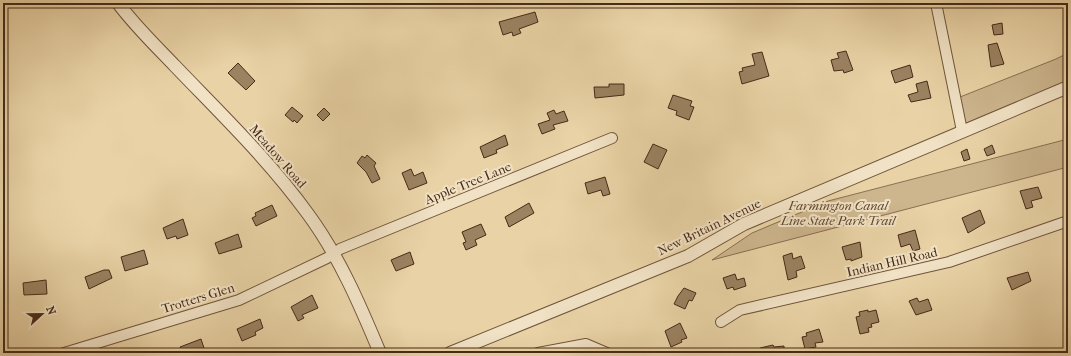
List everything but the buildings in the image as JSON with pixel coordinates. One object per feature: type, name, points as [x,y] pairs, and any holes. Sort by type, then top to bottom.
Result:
[{"type":"street","name":"Meadow Road","points":[[118,3],[139,29],[254,148],[308,212],[334,253],[361,308],[380,353]]},
{"type":"street","points":[[936,3],[962,131]]},
{"type":"street","name":"New Britain Avenue","points":[[450,353],[688,256],[744,224],[1068,87]]},
{"type":"street","name":"Apple Tree Lane","points":[[334,253],[612,138]]},
{"type":"street","name":"Indian Hill Road","points":[[721,322],[740,310],[949,262],[1068,221]]},
{"type":"street","name":"Trotters Glen","points":[[64,353],[239,300],[334,253]]},
{"type":"street","points":[[538,353],[586,344],[608,353]]},
{"type":"green space","points":[[1068,48],[1068,87],[962,131],[955,99],[1056,59],[1064,55]]},
{"type":"green space","name":"Farmington Canal Line State Park Trail","points":[[1068,139],[1068,167],[712,260],[752,233],[828,201]]}]
